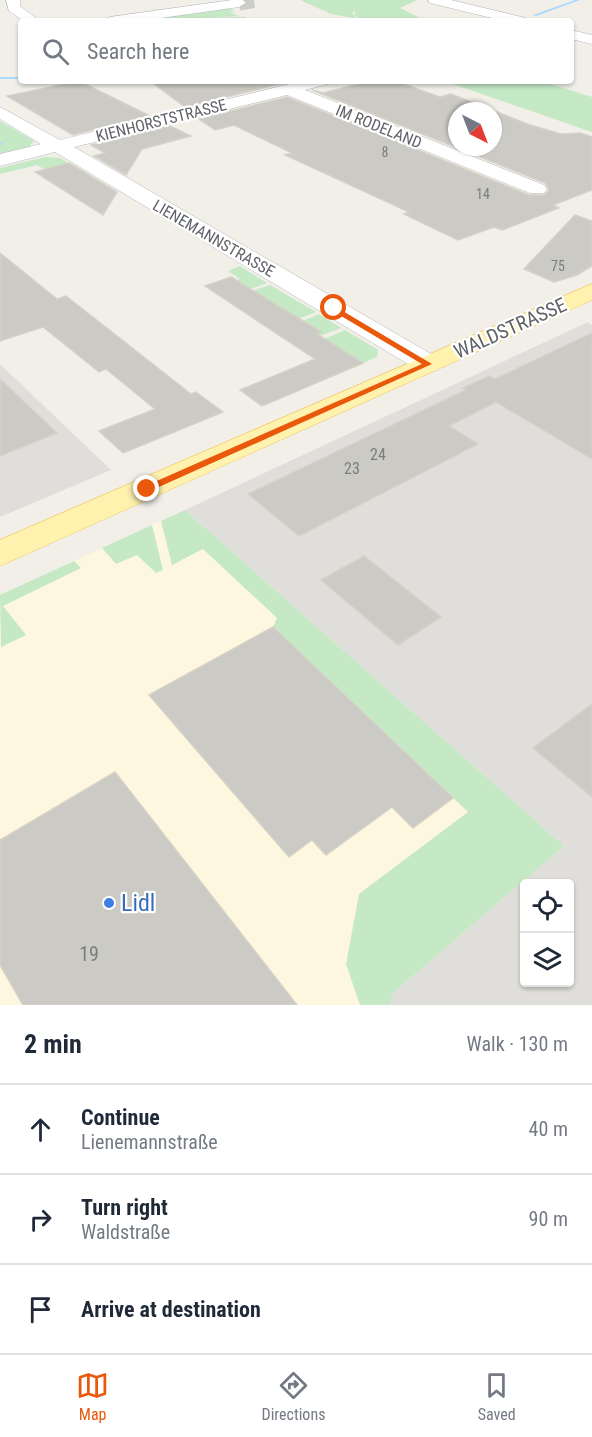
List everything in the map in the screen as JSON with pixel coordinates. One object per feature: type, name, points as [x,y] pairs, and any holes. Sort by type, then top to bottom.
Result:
[{"type":"main road","name":"WALDSTRASSE","points":[[0,554],[592,291]]},
{"type":"street","points":[[13,0],[14,8],[29,18]]},
{"type":"street","points":[[435,0],[509,18]]},
{"type":"street","points":[[132,18],[239,3]]},
{"type":"street","points":[[574,35],[592,40]]},
{"type":"street","name":"KIENHORSTSTRASSE","points":[[0,160],[309,84]]},
{"type":"street","name":"IM RODELAND","points":[[288,89],[537,189]]},
{"type":"street","name":"LIENEMANNSTRASSE","points":[[0,112],[428,364]]},
{"type":"shaded area","points":[[588,322],[592,325],[592,1005],[390,1005],[393,993],[520,884],[520,987],[574,987],[574,879],[526,879],[564,846],[185,510]]},
{"type":"shaded area","points":[[0,364],[111,470],[0,517]]},
{"type":"shaded area","points":[[185,510],[564,846],[526,879],[520,879],[520,884],[393,993],[390,1005],[0,1005],[0,595]]},
{"type":"green space","points":[[300,0],[417,0],[400,8],[420,18],[359,18],[354,15],[356,11],[352,12],[355,18],[331,14]]},
{"type":"green space","points":[[228,8],[235,11],[230,12],[238,16],[200,18],[156,18]]},
{"type":"green space","points":[[246,17],[246,18],[200,18]]},
{"type":"green space","points":[[453,84],[551,84],[592,97],[592,132]]},
{"type":"green space","points":[[0,121],[34,141],[29,147],[0,154]]},
{"type":"green space","points":[[45,157],[60,158],[86,173],[74,176],[57,166],[44,169],[37,165],[0,174],[0,168]]},
{"type":"green space","points":[[240,266],[267,283],[247,290],[239,286],[243,284],[237,280],[240,279],[228,271]]},
{"type":"green space","points":[[270,285],[316,312],[295,320],[270,301],[250,292]]},
{"type":"green space","points":[[319,314],[341,328],[320,336],[317,334],[320,332],[298,323]]},
{"type":"green space","points":[[345,330],[378,350],[377,357],[363,363],[324,339]]},
{"type":"green space","points":[[185,510],[564,846],[526,879],[520,879],[520,884],[393,993],[390,1005],[360,1005],[346,964],[359,894],[468,812],[273,627],[277,618],[203,549],[172,565],[161,521]]},
{"type":"green space","points":[[152,525],[163,570],[156,573],[137,555],[116,564],[102,548]]},
{"type":"green space","points":[[74,561],[81,568],[3,606],[26,635],[1,647],[0,595]]},
{"type":"building","points":[[65,84],[85,84],[150,116],[73,135],[7,96]]},
{"type":"building","points":[[154,84],[280,84],[185,107]]},
{"type":"building","points":[[359,84],[403,84],[440,97],[451,94],[471,102],[448,102],[448,144],[312,90],[323,93]]},
{"type":"building","points":[[287,97],[529,195],[544,195],[549,190],[545,183],[477,156],[502,156],[502,114],[561,134],[580,133],[592,137],[592,190],[553,205],[559,208],[502,230],[494,227],[458,240],[404,214],[409,212],[285,155],[292,153],[234,125],[215,130],[199,119]]},
{"type":"building","points":[[170,126],[191,136],[142,149],[126,175],[94,156],[105,153],[91,145]]},
{"type":"building","points":[[69,163],[117,192],[103,215],[35,172]]},
{"type":"building","points":[[575,215],[592,221],[592,266],[577,275],[554,282],[524,269]]},
{"type":"building","points":[[0,253],[57,299],[66,296],[191,394],[196,392],[223,412],[123,453],[99,431],[155,409],[106,369],[99,372],[43,327],[0,341]]},
{"type":"building","points":[[231,277],[321,332],[317,334],[363,363],[262,406],[240,390],[315,359],[205,286]]},
{"type":"building","points":[[592,333],[592,459],[496,402],[449,426],[478,444],[299,536],[248,494],[466,390],[463,388],[489,376],[495,379]]},
{"type":"building","points":[[0,379],[57,433],[0,456]]},
{"type":"building","points":[[364,556],[441,617],[398,645],[321,580]]},
{"type":"building","points":[[273,627],[453,798],[413,828],[392,807],[326,855],[312,840],[289,857],[149,695]]},
{"type":"building","points":[[592,704],[592,797],[533,748]]},
{"type":"building","name":"Lidl","points":[[115,772],[297,1005],[23,1005],[0,965],[0,840]]},
{"type":"waterway","points":[[535,15],[578,0]]},
{"type":"waterway","points":[[0,78],[18,78]]},
{"type":"tunnel","points":[[239,3],[258,0]]},
{"type":"place","name":"Lidl","points":[[109,903]]},
{"type":"route","points":[[147,489],[428,364],[334,308]]}]
